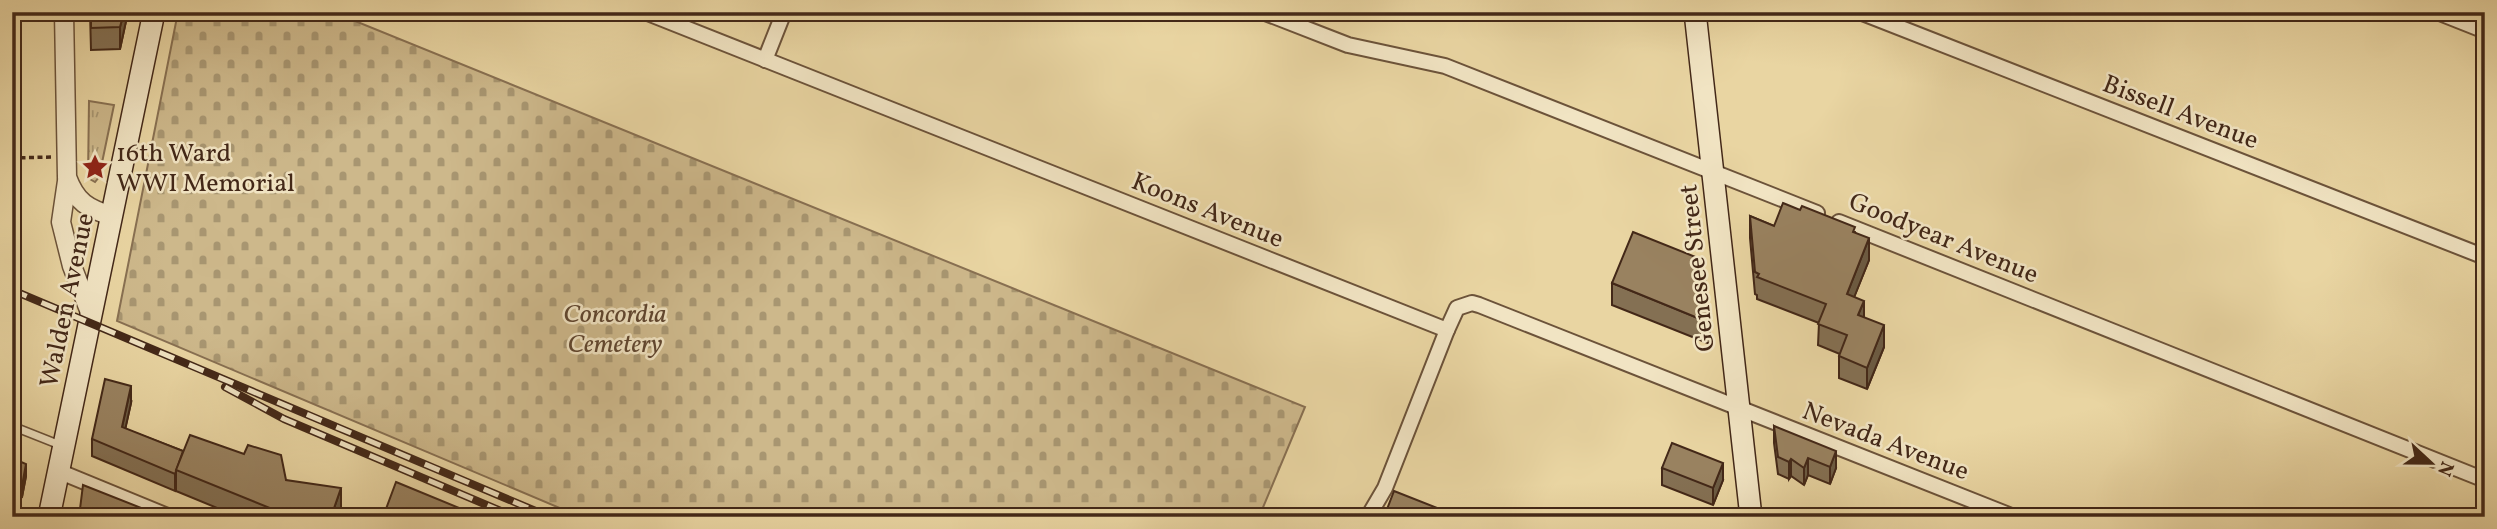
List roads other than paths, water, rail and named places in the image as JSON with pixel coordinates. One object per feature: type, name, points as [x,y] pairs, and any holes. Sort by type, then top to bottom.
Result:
[{"type":"main road","name":"Walden Avenue","points":[[49,517],[154,12]]},
{"type":"main road","name":"Genesee Street","points":[[1695,12],[1751,517]]},
{"type":"street","points":[[64,12],[68,177],[61,222],[72,265],[91,315]]},
{"type":"street","name":"Koons Avenue","points":[[645,12],[1447,330]]},
{"type":"street","points":[[765,60],[784,12]]},
{"type":"street","name":"Goodyear Avenue","points":[[1263,12],[1348,45],[1440,65],[2485,480]]},
{"type":"street","name":"Bissell Avenue","points":[[1860,12],[2485,257]]},
{"type":"street","points":[[2437,12],[2485,32]]},
{"type":"street","points":[[68,177],[73,195],[83,205],[112,216]]},
{"type":"street","points":[[1368,517],[1391,490],[1457,308],[1472,303],[1740,410]]},
{"type":"street","name":"Nevada Avenue","points":[[1740,410],[2014,517]]},
{"type":"street","points":[[58,471],[170,517]]},
{"type":"street","points":[[1739,517],[1749,492]]},
{"type":"lane","points":[[12,426],[64,447]]},
{"type":"railway","points":[[12,290],[550,517]]},
{"type":"railway","points":[[225,387],[284,419],[515,517]]},
{"type":"place","name":"16th Ward WWI Memorial","points":[[95,167]]},
{"type":"park label","name":"Concordia Cemetery","points":[[615,328]]}]
